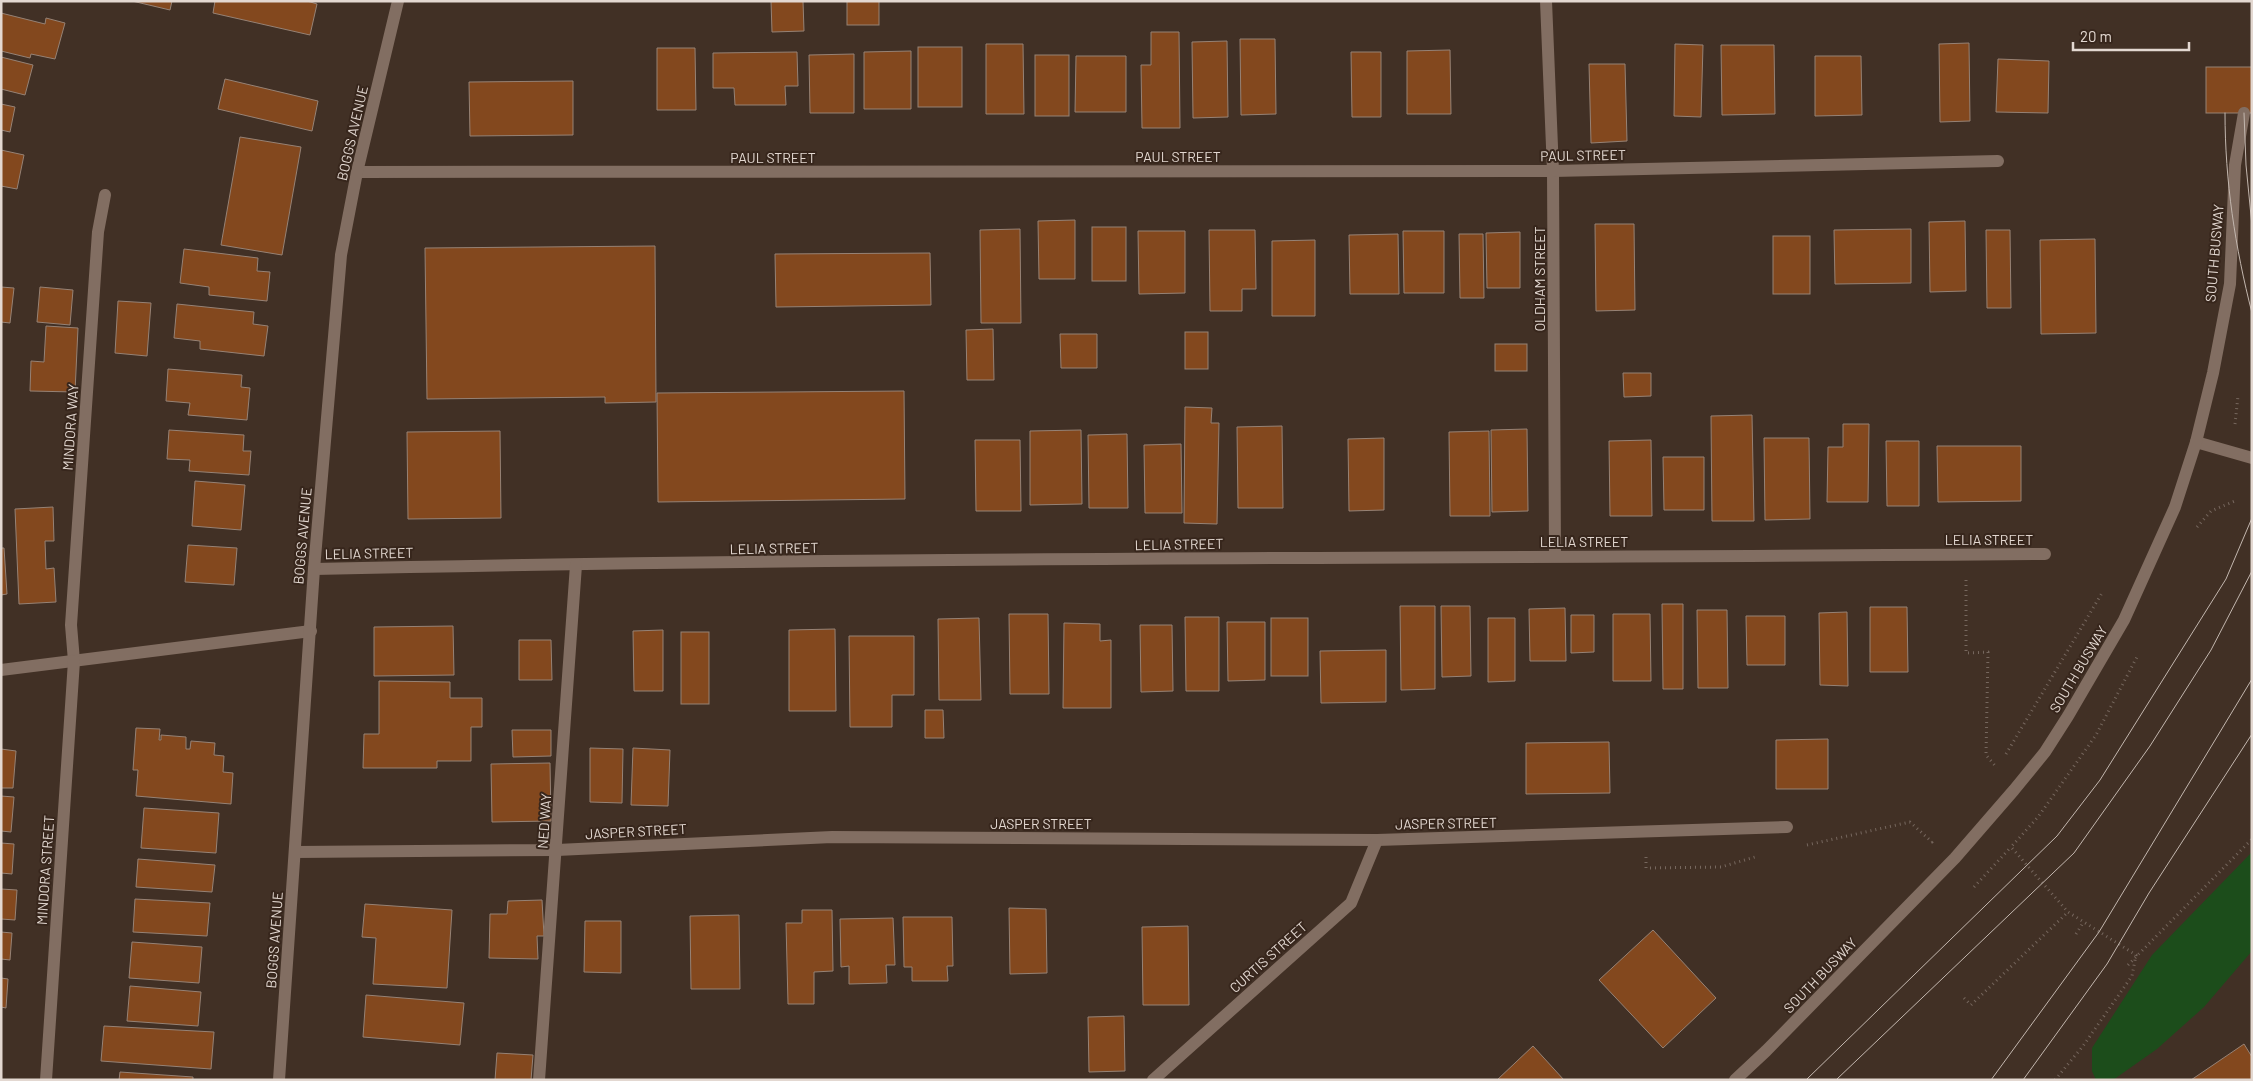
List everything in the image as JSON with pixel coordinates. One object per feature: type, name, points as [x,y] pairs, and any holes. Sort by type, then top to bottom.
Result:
[{"type":"street","name":"BOGGS AVENUE","points":[[279,1080],[314,569],[341,254],[357,172],[398,1]]},
{"type":"street","name":"OLDHAM STREET","points":[[1546,1],[1553,171],[1555,556]]},
{"type":"street","name":"SOUTH BUSWAY","points":[[1735,1080],[1766,1051],[1955,858],[2045,752],[2124,620],[2175,507],[2196,442],[2213,373],[2230,284],[2236,165],[2244,113]]},
{"type":"street","name":"PAUL STREET","points":[[357,172],[1553,171],[1998,161]]},
{"type":"street","name":"MINDORA WAY","points":[[74,661],[71,615],[98,232],[106,195]]},
{"type":"street","points":[[2196,442],[2252,458]]},
{"type":"street","name":"LELIA STREET","points":[[314,569],[1555,556],[2045,554]]},
{"type":"street","name":"NED WAY","points":[[540,1080],[576,565]]},
{"type":"street","points":[[1,670],[311,631]]},
{"type":"street","name":"MINDORA STREET","points":[[46,1080],[74,661]]},
{"type":"street","name":"JASPER STREET","points":[[295,852],[557,850],[832,838],[1377,840],[1787,827]]},
{"type":"street","name":"CURTIS STREET","points":[[1153,1080],[1351,903],[1377,840]]},
{"type":"path","points":[[2235,430],[2238,392]]},
{"type":"path","points":[[1966,555],[1966,652],[1988,652],[1986,755],[1997,768]]},
{"type":"path","points":[[1991,775],[2102,593]]},
{"type":"path","points":[[1974,887],[2038,817]]},
{"type":"path","points":[[1932,842],[1938,835]]},
{"type":"path","points":[[2128,965],[2252,839]]},
{"type":"path","points":[[2011,847],[2068,912],[2136,955]]},
{"type":"path","points":[[1964,998],[1971,1005],[2068,912]]},
{"type":"path","points":[[2076,934],[2083,923]]},
{"type":"path","points":[[2055,1080],[2083,1046],[2132,976],[2136,955]]},
{"type":"green space","points":[[2252,852],[2252,951],[2204,1007],[2157,1049],[2113,1080],[2096,1080],[2092,1071],[2092,1048],[2152,955]]},
{"type":"building","points":[[132,1],[172,1],[170,10]]},
{"type":"building","points":[[215,1],[307,1],[317,4],[310,35],[213,13]]},
{"type":"building","points":[[771,1],[803,1],[804,31],[772,32]]},
{"type":"building","points":[[847,1],[879,1],[879,25],[847,25]]},
{"type":"building","points":[[1,13],[45,24],[46,18],[65,23],[55,59],[31,54],[30,58],[1,51]]},
{"type":"building","points":[[1151,32],[1179,32],[1180,128],[1142,128],[1141,65],[1151,65]]},
{"type":"building","points":[[1240,39],[1275,39],[1276,114],[1241,115]]},
{"type":"building","points":[[1227,41],[1228,117],[1193,118],[1192,42]]},
{"type":"building","points":[[1969,43],[1970,121],[1940,122],[1939,44]]},
{"type":"building","points":[[986,44],[1023,44],[1024,114],[986,114]]},
{"type":"building","points":[[1675,44],[1703,45],[1701,117],[1674,116]]},
{"type":"building","points":[[1721,45],[1774,45],[1775,114],[1722,115]]},
{"type":"building","points":[[918,47],[962,47],[962,107],[918,107]]},
{"type":"building","points":[[657,48],[695,48],[696,110],[657,110]]},
{"type":"building","points":[[1450,50],[1451,114],[1407,114],[1407,51]]},
{"type":"building","points":[[911,51],[911,109],[864,109],[864,52]]},
{"type":"building","points":[[797,52],[798,86],[785,86],[786,105],[735,105],[734,88],[713,88],[713,53]]},
{"type":"building","points":[[1351,52],[1381,52],[1381,117],[1352,117]]},
{"type":"building","points":[[854,54],[854,113],[810,113],[809,55]]},
{"type":"building","points":[[1035,55],[1069,55],[1069,116],[1035,116]]},
{"type":"building","points":[[1076,56],[1126,56],[1126,112],[1075,112]]},
{"type":"building","points":[[1815,56],[1861,56],[1862,115],[1815,116]]},
{"type":"building","points":[[1,57],[33,65],[25,95],[1,89]]},
{"type":"building","points":[[1998,59],[2049,61],[2048,113],[1996,112]]},
{"type":"building","points":[[1589,64],[1625,64],[1627,141],[1591,143]]},
{"type":"building","points":[[2206,67],[2252,67],[2252,113],[2206,113]]},
{"type":"building","points":[[225,79],[318,101],[312,131],[218,109]]},
{"type":"building","points":[[573,81],[573,135],[470,136],[469,82]]},
{"type":"building","points":[[1,104],[15,107],[10,132],[1,130]]},
{"type":"building","points":[[240,137],[301,147],[282,255],[221,245]]},
{"type":"building","points":[[1,150],[24,155],[17,189],[1,186]]},
{"type":"building","points":[[1075,220],[1075,279],[1039,279],[1038,221]]},
{"type":"building","points":[[1965,221],[1966,291],[1930,292],[1929,222]]},
{"type":"building","points":[[1595,224],[1634,224],[1635,310],[1596,311]]},
{"type":"building","points":[[1092,227],[1126,227],[1126,281],[1092,281]]},
{"type":"building","points":[[1020,229],[1021,323],[981,323],[980,230]]},
{"type":"building","points":[[1911,229],[1911,283],[1835,284],[1834,230]]},
{"type":"building","points":[[1209,230],[1255,230],[1256,289],[1242,289],[1242,311],[1210,311]]},
{"type":"building","points":[[1986,230],[2010,230],[2011,308],[1987,308]]},
{"type":"building","points":[[1138,231],[1185,231],[1185,293],[1139,294]]},
{"type":"building","points":[[1403,231],[1444,231],[1444,293],[1404,293]]},
{"type":"building","points":[[1520,232],[1520,288],[1487,288],[1486,233]]},
{"type":"building","points":[[1398,234],[1399,294],[1350,294],[1349,235]]},
{"type":"building","points":[[1459,234],[1483,234],[1484,298],[1460,298]]},
{"type":"building","points":[[1773,236],[1810,236],[1810,294],[1773,294]]},
{"type":"building","points":[[2095,239],[2096,333],[2041,334],[2040,240]]},
{"type":"building","points":[[1315,240],[1315,316],[1272,316],[1272,241]]},
{"type":"building","points":[[655,246],[656,402],[605,403],[605,397],[427,399],[425,248]]},
{"type":"building","points":[[184,249],[258,258],[257,271],[270,272],[267,301],[209,295],[209,287],[180,283]]},
{"type":"building","points":[[930,253],[931,305],[776,307],[775,254]]},
{"type":"building","points":[[1,287],[14,288],[10,323],[1,322]]},
{"type":"building","points":[[40,287],[73,290],[70,325],[37,322]]},
{"type":"building","points":[[118,301],[151,303],[147,356],[115,353]]},
{"type":"building","points":[[177,304],[254,312],[253,324],[268,326],[264,356],[200,349],[200,341],[174,338]]},
{"type":"building","points":[[46,326],[78,328],[75,392],[30,391],[31,361],[44,362]]},
{"type":"building","points":[[993,329],[994,380],[967,380],[966,330]]},
{"type":"building","points":[[1185,332],[1208,332],[1208,369],[1185,369]]},
{"type":"building","points":[[1060,334],[1097,334],[1097,368],[1061,368]]},
{"type":"building","points":[[1495,344],[1527,344],[1527,371],[1495,371]]},
{"type":"building","points":[[168,369],[242,375],[241,387],[250,388],[247,420],[188,415],[190,403],[166,401]]},
{"type":"building","points":[[1623,373],[1651,373],[1651,396],[1624,397]]},
{"type":"building","points":[[904,391],[905,499],[658,502],[657,393]]},
{"type":"building","points":[[1185,407],[1212,408],[1211,423],[1219,423],[1217,524],[1184,523]]},
{"type":"building","points":[[1752,415],[1754,521],[1712,521],[1711,416]]},
{"type":"building","points":[[1843,424],[1869,424],[1868,502],[1827,502],[1828,447],[1843,447]]},
{"type":"building","points":[[1282,426],[1283,508],[1238,508],[1237,427]]},
{"type":"building","points":[[1527,429],[1528,511],[1492,512],[1491,430]]},
{"type":"building","points":[[169,430],[244,435],[243,451],[251,451],[249,475],[189,471],[190,460],[167,459]]},
{"type":"building","points":[[1081,430],[1082,504],[1030,505],[1030,431]]},
{"type":"building","points":[[500,431],[501,518],[408,519],[407,432]]},
{"type":"building","points":[[1489,431],[1490,516],[1450,516],[1449,432]]},
{"type":"building","points":[[1127,434],[1128,508],[1089,508],[1088,435]]},
{"type":"building","points":[[1384,438],[1384,510],[1349,511],[1348,439]]},
{"type":"building","points":[[1764,438],[1809,438],[1810,519],[1765,520]]},
{"type":"building","points":[[975,440],[1020,440],[1021,511],[976,511]]},
{"type":"building","points":[[1651,440],[1652,516],[1610,516],[1609,441]]},
{"type":"building","points":[[1886,441],[1919,441],[1919,506],[1887,506]]},
{"type":"building","points":[[1181,444],[1182,513],[1145,513],[1144,445]]},
{"type":"building","points":[[1937,446],[2021,446],[2021,501],[1938,502]]},
{"type":"building","points":[[1663,457],[1704,457],[1704,510],[1664,510]]},
{"type":"building","points":[[195,481],[245,485],[241,530],[192,526]]},
{"type":"building","points":[[53,507],[54,541],[45,541],[46,569],[54,568],[56,602],[19,604],[15,509]]},
{"type":"building","points":[[188,545],[237,548],[234,585],[185,582]]},
{"type":"building","points":[[1,548],[4,548],[7,594],[1,595]]},
{"type":"building","points":[[1662,604],[1683,604],[1683,689],[1663,689]]},
{"type":"building","points":[[1400,606],[1435,606],[1435,689],[1401,690]]},
{"type":"building","points":[[1441,606],[1470,606],[1471,676],[1442,677]]},
{"type":"building","points":[[1870,607],[1907,607],[1908,672],[1870,672]]},
{"type":"building","points":[[1565,608],[1566,661],[1530,661],[1529,609]]},
{"type":"building","points":[[1697,610],[1727,610],[1728,688],[1698,688]]},
{"type":"building","points":[[1847,612],[1848,686],[1820,685],[1819,613]]},
{"type":"building","points":[[1009,614],[1048,614],[1049,694],[1010,694]]},
{"type":"building","points":[[1613,614],[1650,614],[1651,681],[1613,681]]},
{"type":"building","points":[[1571,615],[1594,615],[1594,652],[1571,653]]},
{"type":"building","points":[[1746,616],[1785,616],[1785,665],[1747,665]]},
{"type":"building","points":[[1185,617],[1219,617],[1219,691],[1186,691]]},
{"type":"building","points":[[979,618],[981,700],[939,700],[938,619]]},
{"type":"building","points":[[1271,618],[1308,618],[1308,676],[1271,676]]},
{"type":"building","points":[[1488,618],[1515,618],[1515,681],[1488,682]]},
{"type":"building","points":[[1227,622],[1265,622],[1265,680],[1228,681]]},
{"type":"building","points":[[1064,623],[1100,624],[1100,641],[1111,640],[1111,708],[1063,708]]},
{"type":"building","points":[[1140,625],[1172,625],[1173,691],[1141,692]]},
{"type":"building","points":[[453,626],[454,675],[374,676],[374,627]]},
{"type":"building","points":[[835,629],[836,711],[789,711],[789,630]]},
{"type":"building","points":[[663,630],[663,691],[634,691],[633,631]]},
{"type":"building","points":[[681,632],[709,632],[709,704],[681,704]]},
{"type":"building","points":[[849,636],[914,636],[914,695],[892,695],[892,727],[850,727]]},
{"type":"building","points":[[519,640],[551,640],[552,680],[519,680]]},
{"type":"building","points":[[1386,650],[1386,702],[1321,703],[1320,651]]},
{"type":"building","points":[[379,681],[450,682],[450,698],[482,698],[482,727],[471,727],[471,761],[437,761],[437,768],[363,768],[364,734],[379,734]]},
{"type":"building","points":[[925,710],[943,710],[944,738],[925,738]]},
{"type":"building","points":[[136,728],[160,729],[159,740],[161,740],[161,735],[186,737],[186,749],[190,749],[191,741],[215,743],[214,755],[224,756],[223,772],[233,773],[231,804],[136,796],[138,770],[133,770]]},
{"type":"building","points":[[512,730],[551,730],[551,756],[513,757]]},
{"type":"building","points":[[1828,739],[1828,789],[1776,789],[1776,740]]},
{"type":"building","points":[[1609,742],[1610,793],[1526,794],[1526,743]]},
{"type":"building","points":[[590,748],[623,749],[622,803],[590,802]]},
{"type":"building","points":[[633,748],[670,750],[668,806],[631,805]]},
{"type":"building","points":[[1,749],[16,751],[13,788],[1,788]]},
{"type":"building","points":[[550,763],[551,821],[492,822],[491,764]]},
{"type":"building","points":[[1,796],[14,797],[11,832],[1,831]]},
{"type":"building","points":[[144,808],[219,813],[216,853],[141,848]]},
{"type":"building","points":[[1,843],[14,844],[12,874],[1,873]]},
{"type":"building","points":[[138,859],[215,865],[212,892],[136,887]]},
{"type":"building","points":[[1,889],[17,890],[15,920],[1,919]]},
{"type":"building","points":[[135,899],[210,903],[207,936],[133,932]]},
{"type":"building","points":[[542,900],[544,936],[537,936],[538,959],[489,958],[490,914],[507,914],[508,901]]},
{"type":"building","points":[[365,904],[452,910],[447,988],[373,984],[376,938],[362,937]]},
{"type":"building","points":[[1009,908],[1046,909],[1047,973],[1010,974]]},
{"type":"building","points":[[802,910],[832,910],[833,971],[814,972],[814,1004],[788,1004],[786,923],[802,923]]},
{"type":"building","points":[[739,915],[740,989],[691,989],[690,916]]},
{"type":"building","points":[[903,917],[952,917],[953,966],[947,966],[948,981],[912,981],[912,967],[904,967]]},
{"type":"building","points":[[893,918],[895,965],[886,965],[887,983],[849,984],[849,966],[841,967],[840,919]]},
{"type":"building","points":[[585,921],[621,921],[621,973],[584,972]]},
{"type":"building","points":[[1188,926],[1189,1005],[1143,1005],[1142,927]]},
{"type":"building","points":[[1653,930],[1716,998],[1663,1048],[1599,980]]},
{"type":"building","points":[[1,932],[12,933],[10,960],[1,959]]},
{"type":"building","points":[[132,942],[202,947],[199,983],[129,978]]},
{"type":"building","points":[[1,978],[8,979],[6,1008],[1,1007]]},
{"type":"building","points":[[130,986],[201,992],[198,1026],[127,1021]]},
{"type":"building","points":[[366,995],[464,1003],[460,1045],[363,1037]]},
{"type":"building","points":[[1124,1016],[1125,1071],[1089,1072],[1088,1017]]},
{"type":"building","points":[[104,1026],[214,1032],[211,1069],[101,1061]]},
{"type":"building","points":[[2244,1044],[2252,1057],[2252,1080],[2191,1080]]},
{"type":"building","points":[[1533,1046],[1564,1080],[1497,1080]]},
{"type":"building","points":[[497,1053],[533,1055],[531,1080],[495,1080]]},
{"type":"building","points":[[120,1072],[193,1077],[193,1080],[119,1080]]},
{"type":"tram line","points":[[2225,113],[2225,138],[2232,214],[2252,313]]},
{"type":"tram line","points":[[2244,113],[2246,165],[2252,226]]},
{"type":"tram line","points":[[1806,1080],[2057,836],[2100,780],[2226,579],[2252,518]]},
{"type":"tram line","points":[[1836,1080],[2074,853],[2150,746],[2211,650],[2252,571]]},
{"type":"tram line","points":[[1991,1080],[2099,932],[2252,679]]},
{"type":"tram line","points":[[2023,1080],[2107,964],[2149,893],[2252,734]]}]
